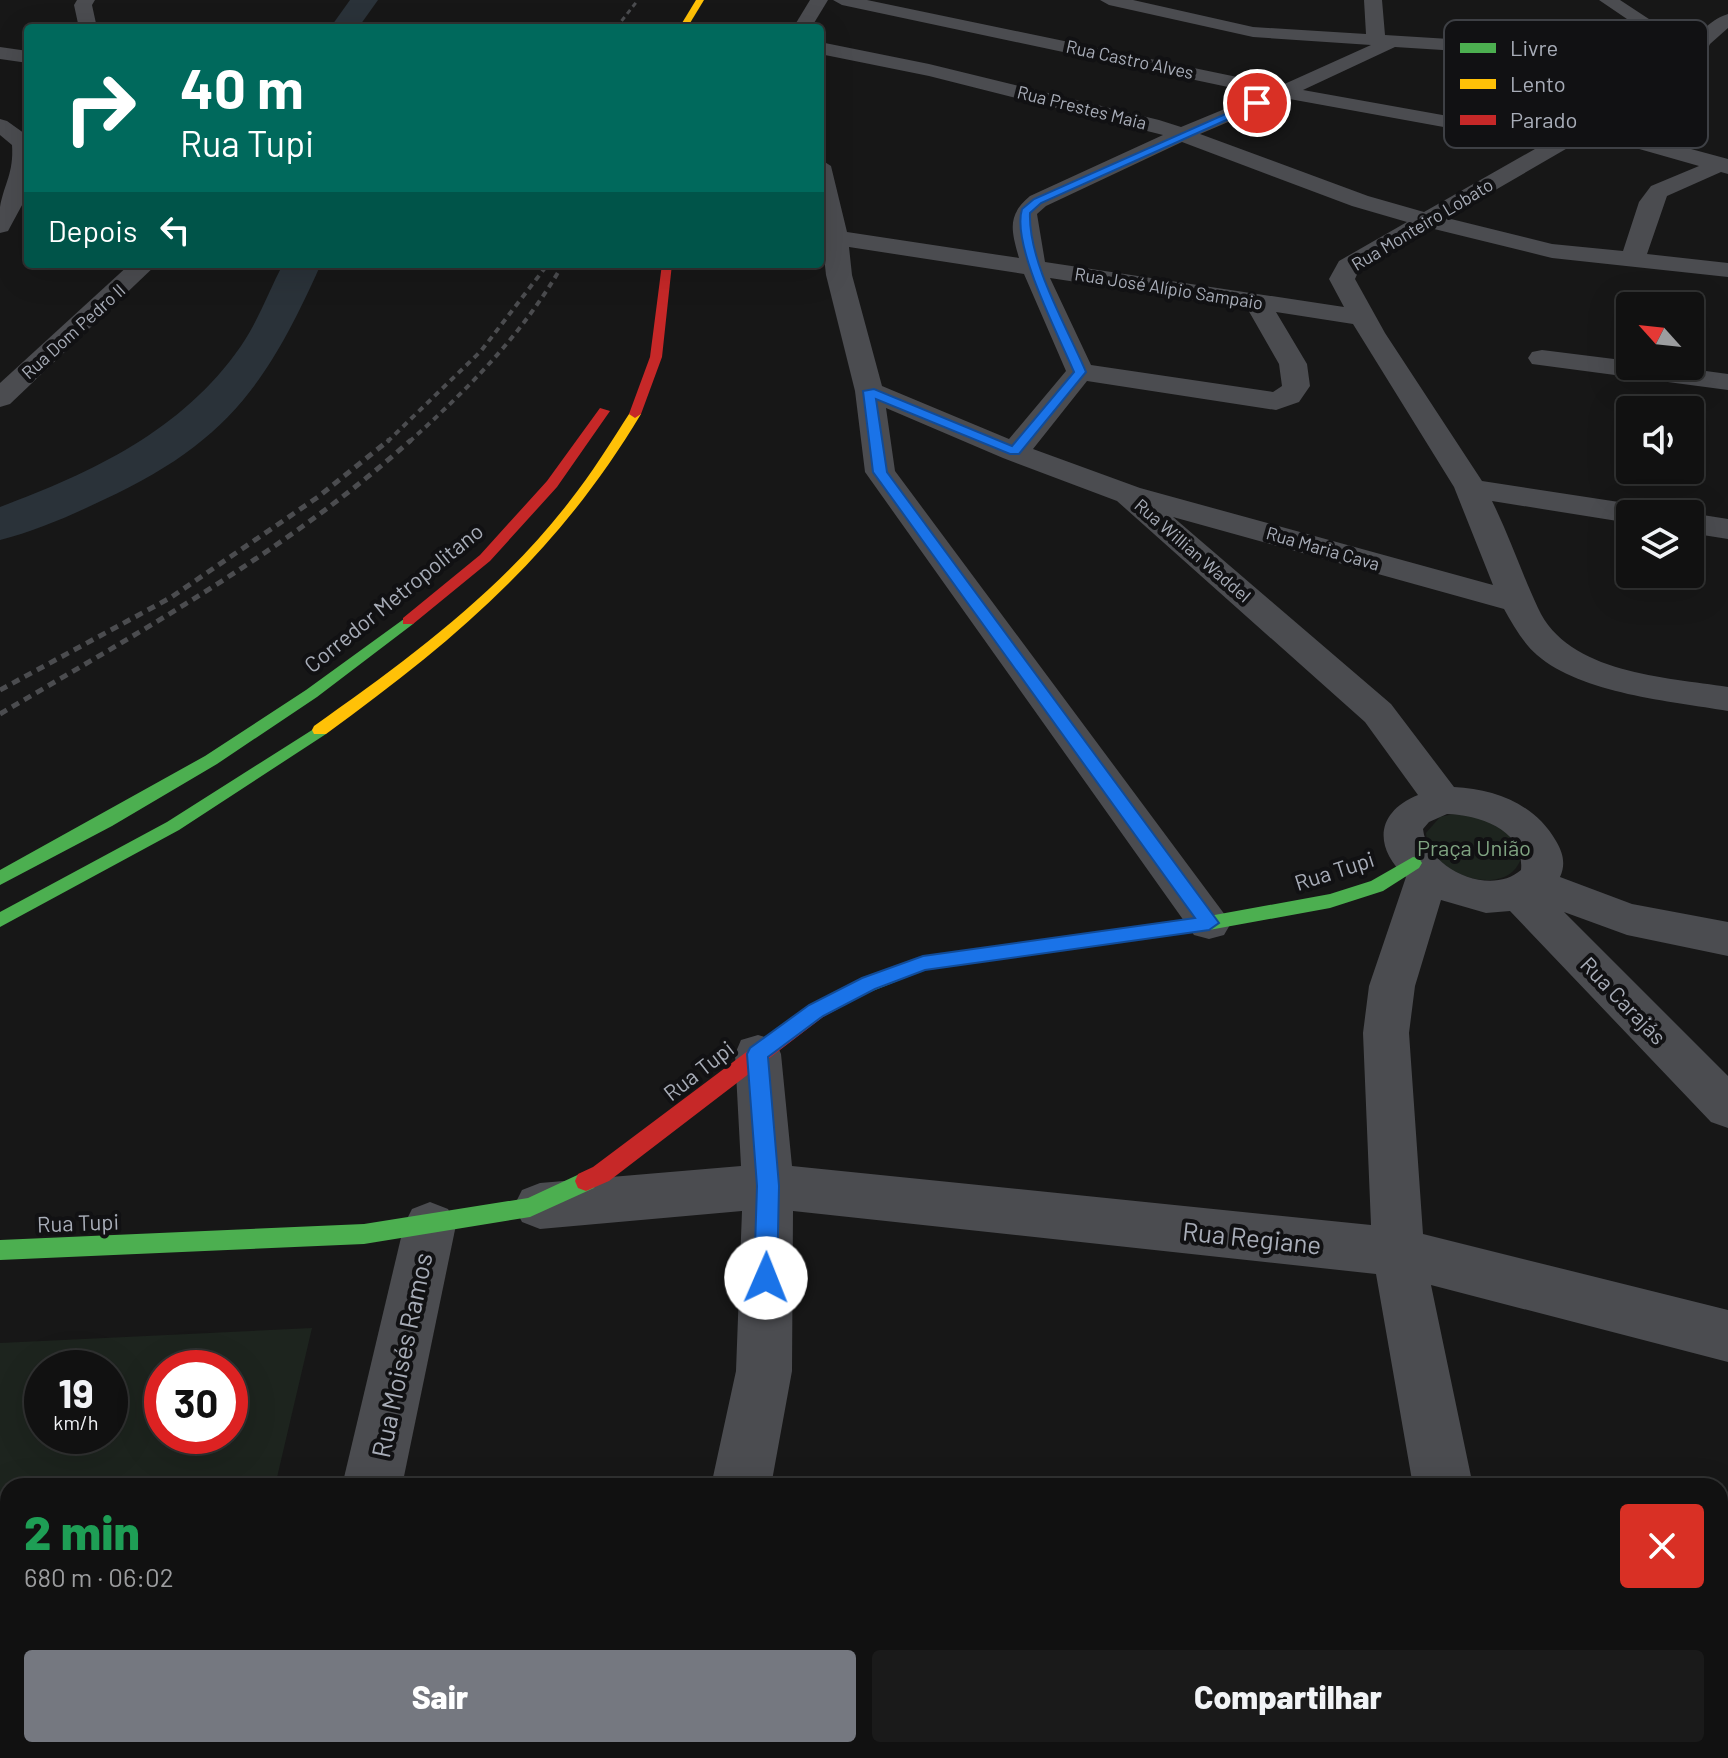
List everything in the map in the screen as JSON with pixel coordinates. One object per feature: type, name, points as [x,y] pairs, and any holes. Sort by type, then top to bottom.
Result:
[{"type":"main road","points":[[670,24],[686,0]]},
{"type":"main road","points":[[680,24],[678,20],[686,0]]},
{"type":"main road","points":[[685,24],[700,0]]},
{"type":"main road","points":[[0,920],[145,844],[267,769],[370,697],[501,586],[587,492],[637,410],[660,346],[667,268]]},
{"type":"main road","name":"Corredor Metropolitano","points":[[0,878],[108,823],[343,675],[485,558],[552,484],[599,421],[611,398]]},
{"type":"main road","points":[[20,868],[41,900]]},
{"type":"main road","name":"Rua Tupi","points":[[0,1250],[364,1234],[530,1207],[601,1174],[816,1011],[869,983],[923,963],[1209,923],[1330,901],[1420,869]]},
{"type":"street","points":[[86,0],[83,5],[87,24]]},
{"type":"street","points":[[804,24],[819,0]]},
{"type":"street","name":"Rua Castro Alves","points":[[842,0],[1281,92],[1444,121]]},
{"type":"street","points":[[1109,0],[1232,22],[1384,40],[1444,44]]},
{"type":"street","points":[[1373,0],[1384,40]]},
{"type":"street","points":[[1608,0],[1637,20]]},
{"type":"street","name":"Rua Monteiro Lobato","points":[[1708,36],[1728,19]]},
{"type":"street","points":[[1080,372],[1035,268],[1024,225],[1025,212],[1038,201],[1181,135],[1357,60],[1384,40]]},
{"type":"street","name":"Rua Prestes Maia","points":[[824,49],[929,70],[1136,120],[1360,201],[1429,221],[1552,251],[1728,270]]},
{"type":"street","points":[[0,53],[24,56]]},
{"type":"street","points":[[0,125],[23,143],[24,151]]},
{"type":"street","name":"Rua Monteiro Lobato","points":[[1549,148],[1348,266],[1342,279],[1360,317],[1470,488],[1519,603],[1549,646],[1592,670],[1657,687],[1728,699]]},
{"type":"street","points":[[1662,148],[1724,165]]},
{"type":"street","points":[[1632,261],[1651,202],[1659,191],[1724,165]]},
{"type":"street","points":[[0,226],[24,173]]},
{"type":"street","points":[[824,184],[836,238],[839,275],[869,391],[880,472],[1209,923]]},
{"type":"street","name":"Rua José Alípio Sampaio","points":[[836,238],[1360,317]]},
{"type":"street","name":"Rua Dom Pedro II","points":[[0,398],[141,268]]},
{"type":"street","points":[[1080,372],[1276,401],[1289,396],[1296,386],[1293,364],[1256,301]]},
{"type":"street","points":[[1542,358],[1728,382]]},
{"type":"street","points":[[1014,452],[1080,372]]},
{"type":"street","name":"Rua Willian Waddel","points":[[869,391],[1014,452],[1128,494],[1378,713],[1443,800]]},
{"type":"street","points":[[1470,488],[1616,511]]},
{"type":"street","name":"Rua Maria Cava","points":[[1128,494],[1519,603]]},
{"type":"street","points":[[1704,525],[1728,529]]},
{"type":"street","points":[[1527,888],[1542,871],[1543,856],[1537,841],[1524,826],[1486,805],[1443,800],[1413,811],[1405,822],[1401,835],[1404,849],[1420,869],[1467,894],[1488,897],[1527,888],[1627,919],[1728,939]]},
{"type":"street","points":[[1420,869],[1392,986],[1386,1033],[1398,1252],[1441,1478]]},
{"type":"street","name":"Rua Carajás","points":[[1527,888],[1728,1108]]},
{"type":"street","points":[[743,1478],[764,1371],[768,1186],[758,1054]]},
{"type":"street","name":"Rua Regiane","points":[[530,1207],[768,1186],[1398,1252],[1728,1336]]},
{"type":"street","name":"Rua Moisés Ramos","points":[[374,1478],[430,1225]]},
{"type":"green space","name":"Praça União","points":[[1453,814],[1485,820],[1509,835],[1522,854],[1515,869],[1503,877],[1488,880],[1455,872],[1441,862],[1430,849],[1426,833],[1440,817]]},
{"type":"green space","points":[[312,1328],[277,1478],[0,1478],[0,1343]]},
{"type":"waterway","points":[[347,24],[364,0]]},
{"type":"waterway","points":[[0,525],[76,495],[145,460],[206,415],[258,352],[300,268]]},
{"type":"railway","points":[[619,24],[638,0]]},
{"type":"railway","points":[[387,442],[481,351],[545,268]]},
{"type":"railway","points":[[409,442],[493,359],[530,314],[561,268]]},
{"type":"railway","points":[[0,690],[170,598],[318,497],[389,440]]},
{"type":"railway","points":[[0,714],[160,620],[264,553],[315,518],[411,440]]},
{"type":"traffic: fast","points":[[0,878],[159,791],[262,728],[408,621]]},
{"type":"traffic: fast","points":[[0,920],[173,826],[320,730]]},
{"type":"traffic: fast","points":[[860,988],[923,963],[1209,923],[1330,901],[1377,886],[1413,863]]},
{"type":"traffic: fast","points":[[0,1250],[364,1234],[530,1207],[586,1181]]},
{"type":"traffic: slow","points":[[685,24],[700,0]]},
{"type":"traffic: slow","points":[[320,730],[454,627],[536,550],[606,462],[635,414]]},
{"type":"traffic: jam","points":[[635,414],[656,357],[667,268]]},
{"type":"traffic: jam","points":[[408,621],[485,558],[552,484],[604,411]]},
{"type":"traffic: jam","points":[[586,1181],[601,1174],[816,1011],[860,988]]},
{"type":"route","points":[[766,1278],[768,1186],[758,1054],[816,1011],[869,983],[923,963],[1209,923],[880,472],[869,391],[1014,452],[1080,372],[1035,268],[1024,225],[1025,212],[1038,201],[1257,103]]}]
